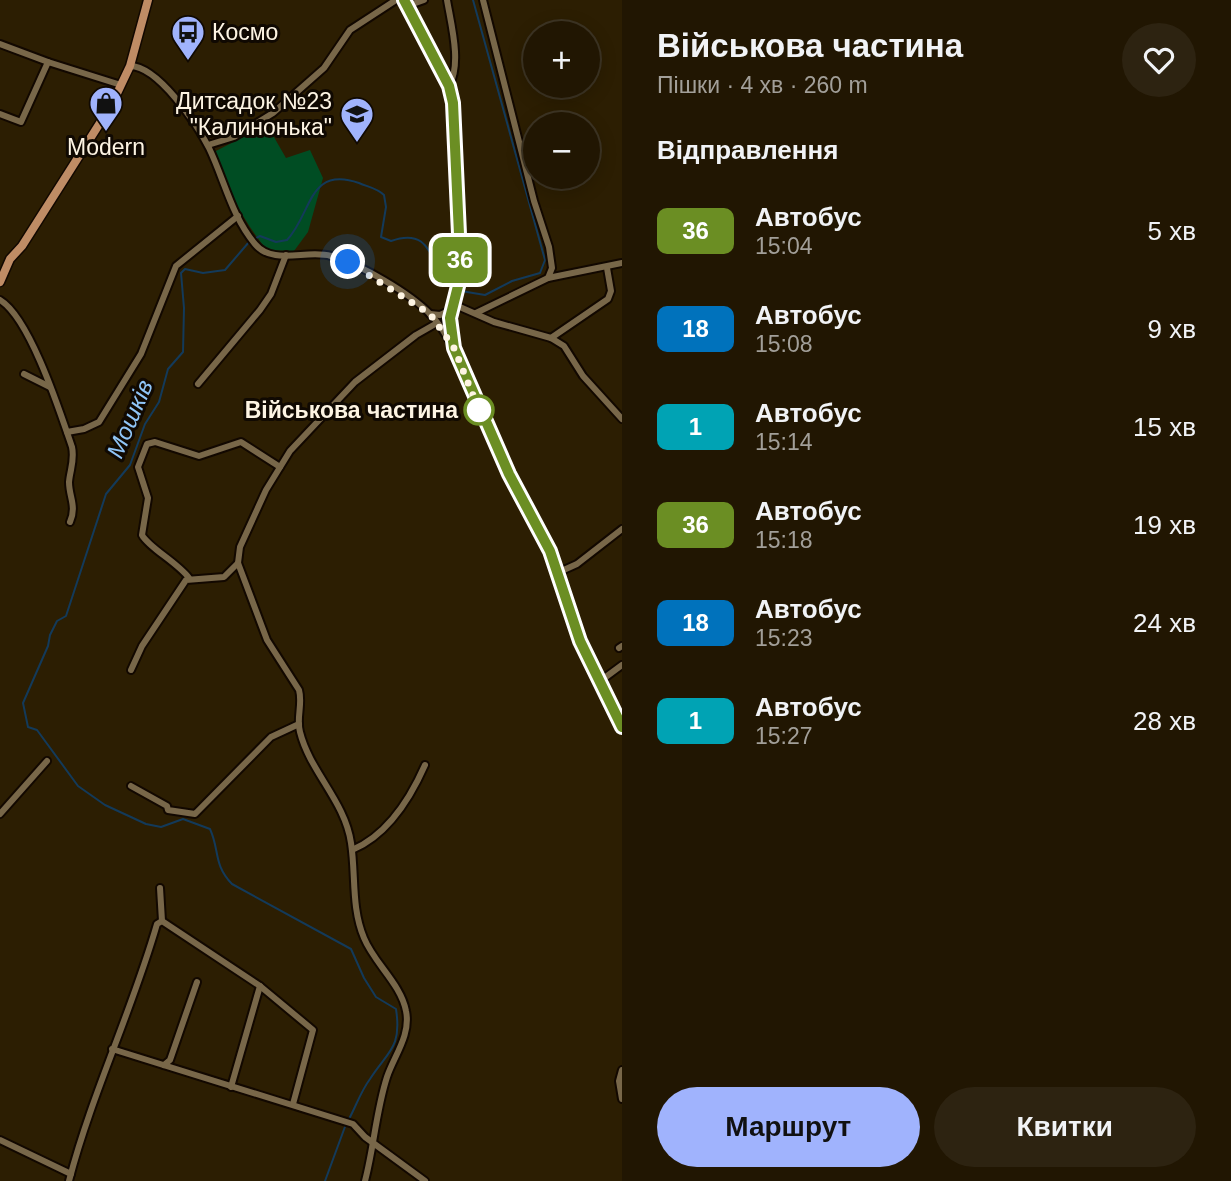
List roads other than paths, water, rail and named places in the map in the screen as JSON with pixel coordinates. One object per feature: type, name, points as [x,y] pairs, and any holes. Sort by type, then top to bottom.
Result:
[{"type":"main road","points":[[0,282],[10,259],[22,246],[62,184],[121,85],[130,66],[148,0]]},
{"type":"main road","points":[[406,3],[449,86],[455,136],[459,282],[452,307],[454,348],[483,417],[550,551],[571,618],[622,727]]},
{"type":"street","points":[[208,145],[234,137],[273,113],[324,68],[350,30],[396,0]]},
{"type":"street","points":[[406,3],[424,0]]},
{"type":"street","points":[[447,0],[454,56],[453,79],[449,86]]},
{"type":"street","points":[[483,0],[534,201],[549,247],[552,268],[548,278]]},
{"type":"street","points":[[0,44],[121,85]]},
{"type":"street","points":[[0,114],[21,122],[48,62]]},
{"type":"street","points":[[130,66],[140,66],[168,90],[208,145],[238,216],[255,244],[268,254],[286,256],[314,253],[348,262],[430,314],[454,348]]},
{"type":"street","points":[[66,432],[84,429],[99,422],[141,354],[176,266],[238,216]]},
{"type":"street","points":[[198,384],[260,310],[271,293],[286,256]]},
{"type":"street","points":[[476,313],[548,278],[622,263]]},
{"type":"street","points":[[551,338],[608,299],[611,291],[607,268]]},
{"type":"street","points":[[0,300],[9,306],[40,357],[74,455],[69,485],[74,512],[70,522]]},
{"type":"street","points":[[430,314],[440,315],[452,307],[551,338],[564,346],[583,376],[622,419]]},
{"type":"street","points":[[365,1181],[387,1077],[405,1032],[407,1013],[402,998],[364,938],[355,910],[352,850],[345,820],[310,758],[299,724],[299,690],[267,640],[238,563],[240,547],[290,451],[355,382],[437,323]]},
{"type":"street","points":[[24,374],[50,387]]},
{"type":"street","points":[[189,578],[174,561],[148,543],[142,535],[148,498],[138,467],[147,444],[155,442],[199,456],[241,442],[280,467]]},
{"type":"street","points":[[557,573],[577,564],[622,529]]},
{"type":"street","points":[[131,670],[165,608],[189,578],[224,577],[238,563]]},
{"type":"street","points":[[599,682],[622,665]]},
{"type":"street","points":[[131,786],[167,806],[168,810],[195,814],[271,737],[299,724]]},
{"type":"street","points":[[0,814],[47,761]]},
{"type":"street","points":[[352,850],[369,840],[406,804],[425,765]]},
{"type":"street","points":[[160,888],[162,921]]},
{"type":"street","points":[[162,921],[260,986],[313,1030],[293,1104]]},
{"type":"street","points":[[0,1140],[70,1178],[112,1049],[138,984],[157,924],[162,921]]},
{"type":"street","points":[[164,1065],[170,1060],[197,982]]},
{"type":"street","points":[[231,1087],[260,986]]},
{"type":"street","points":[[112,1049],[353,1124],[425,1181]]},
{"type":"street","points":[[622,1070],[619,1081],[622,1099]]},
{"type":"waterway","name":"Мошків","points":[[461,291],[485,295],[512,281],[540,273],[545,260],[473,0]]},
{"type":"waterway","name":"Мошків","points":[[254,239],[260,236],[276,242],[287,240],[320,186],[342,179],[359,183],[384,195],[386,207],[381,237],[391,241],[416,239],[424,244],[445,280],[453,288]]},
{"type":"waterway","name":"Мошків","points":[[249,242],[225,270],[203,273],[185,269],[181,273],[184,308],[183,352],[168,369],[159,402],[145,424],[130,465],[106,494],[66,616],[57,621],[50,635],[48,646],[23,703],[28,727],[37,730],[78,786],[105,805],[146,824],[161,827],[183,819],[210,829],[219,864],[232,884],[351,949],[376,997],[396,1009],[397,1032],[392,1048],[367,1084],[349,1119]]},
{"type":"waterway","name":"Мошків","points":[[325,1181],[346,1124]]},
{"type":"place","name":"Космо","points":[[188,62]]},
{"type":"place","name":"Modern","points":[[106,133]]},
{"type":"place","name":"Дитсадок №23 \"Калинонька\"","points":[[357,144]]},
{"type":"place","name":"Військова частина","points":[[479,410]]}]
